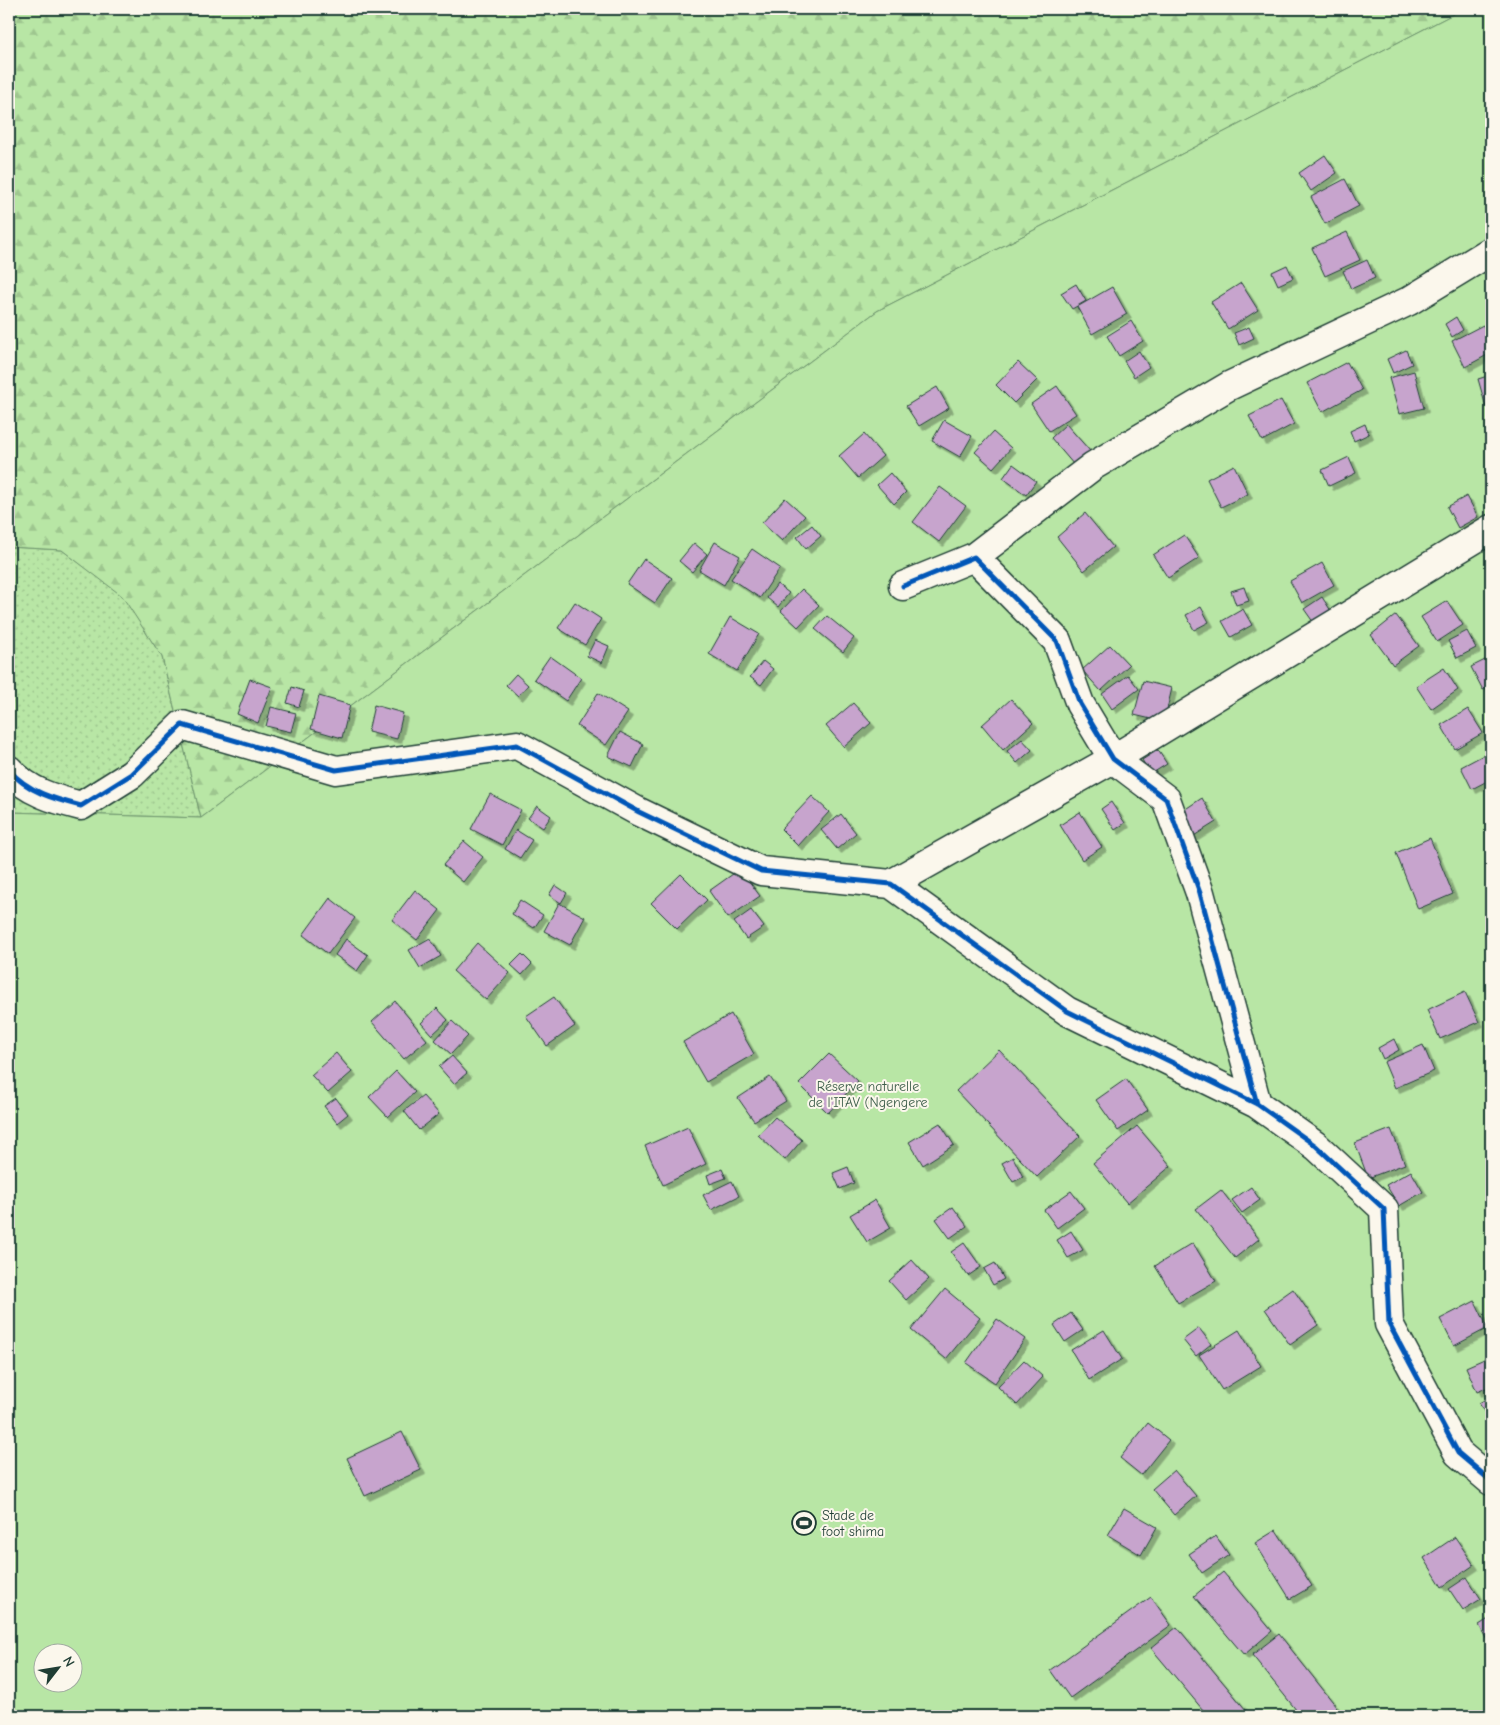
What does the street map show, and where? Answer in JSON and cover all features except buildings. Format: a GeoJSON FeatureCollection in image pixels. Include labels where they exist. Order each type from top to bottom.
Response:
{"type":"FeatureCollection","features":[{"type":"Feature","properties":{"kind":"street"},"geometry":{"type":"LineString","coordinates":[[903,586],[974,557],[1093,466],[1229,386],[1409,301],[1491,251]]}},
{"type":"Feature","properties":{"kind":"street"},"geometry":{"type":"LineString","coordinates":[[891,884],[1113,759],[1491,529]]}},
{"type":"Feature","properties":{"kind":"street"},"geometry":{"type":"LineString","coordinates":[[974,557],[1057,641],[1080,704],[1113,759],[1166,799],[1200,893],[1257,1104]]}},
{"type":"Feature","properties":{"kind":"street"},"geometry":{"type":"LineString","coordinates":[[9,770],[17,780],[48,798],[81,806],[132,774],[182,725],[336,770],[518,745],[639,812],[762,871],[891,884],[1067,1011],[1257,1104],[1316,1146],[1384,1209],[1389,1324],[1458,1454],[1491,1482]]}},
{"type":"Feature","properties":{"kind":"green space"},"geometry":{"type":"Polygon","coordinates":[[[9,9],[1463,9],[877,311],[201,818],[162,657],[122,596],[62,550],[9,547],[9,9]]]}},
{"type":"Feature","properties":{"kind":"green space","name":"Réserve naturelle de l'ITAV (Ngengere"},"geometry":{"type":"Polygon","coordinates":[[[1463,9],[1491,9],[1491,1716],[9,1716],[9,812],[201,818],[877,311],[1463,9]]]}},
{"type":"Feature","properties":{"kind":"green space"},"geometry":{"type":"Polygon","coordinates":[[[9,547],[62,550],[122,595],[162,657],[201,818],[9,812],[9,547]]]}},
{"type":"Feature","properties":{"kind":"cycle path"},"geometry":{"type":"LineString","coordinates":[[903,586],[974,557],[1057,641],[1080,704],[1113,759],[1166,799],[1200,893],[1257,1104]]}},
{"type":"Feature","properties":{"kind":"cycle path"},"geometry":{"type":"LineString","coordinates":[[9,770],[24,784],[42,794],[81,806],[132,774],[182,725],[336,770],[517,745],[639,812],[761,871],[891,884],[1067,1011],[1257,1104],[1316,1146],[1384,1209],[1389,1324],[1458,1453],[1491,1481]]}},
{"type":"Feature","properties":{"kind":"place","name":"Stade de foot shima"},"geometry":{"type":"Point","coordinates":[804,1523]}}]}
